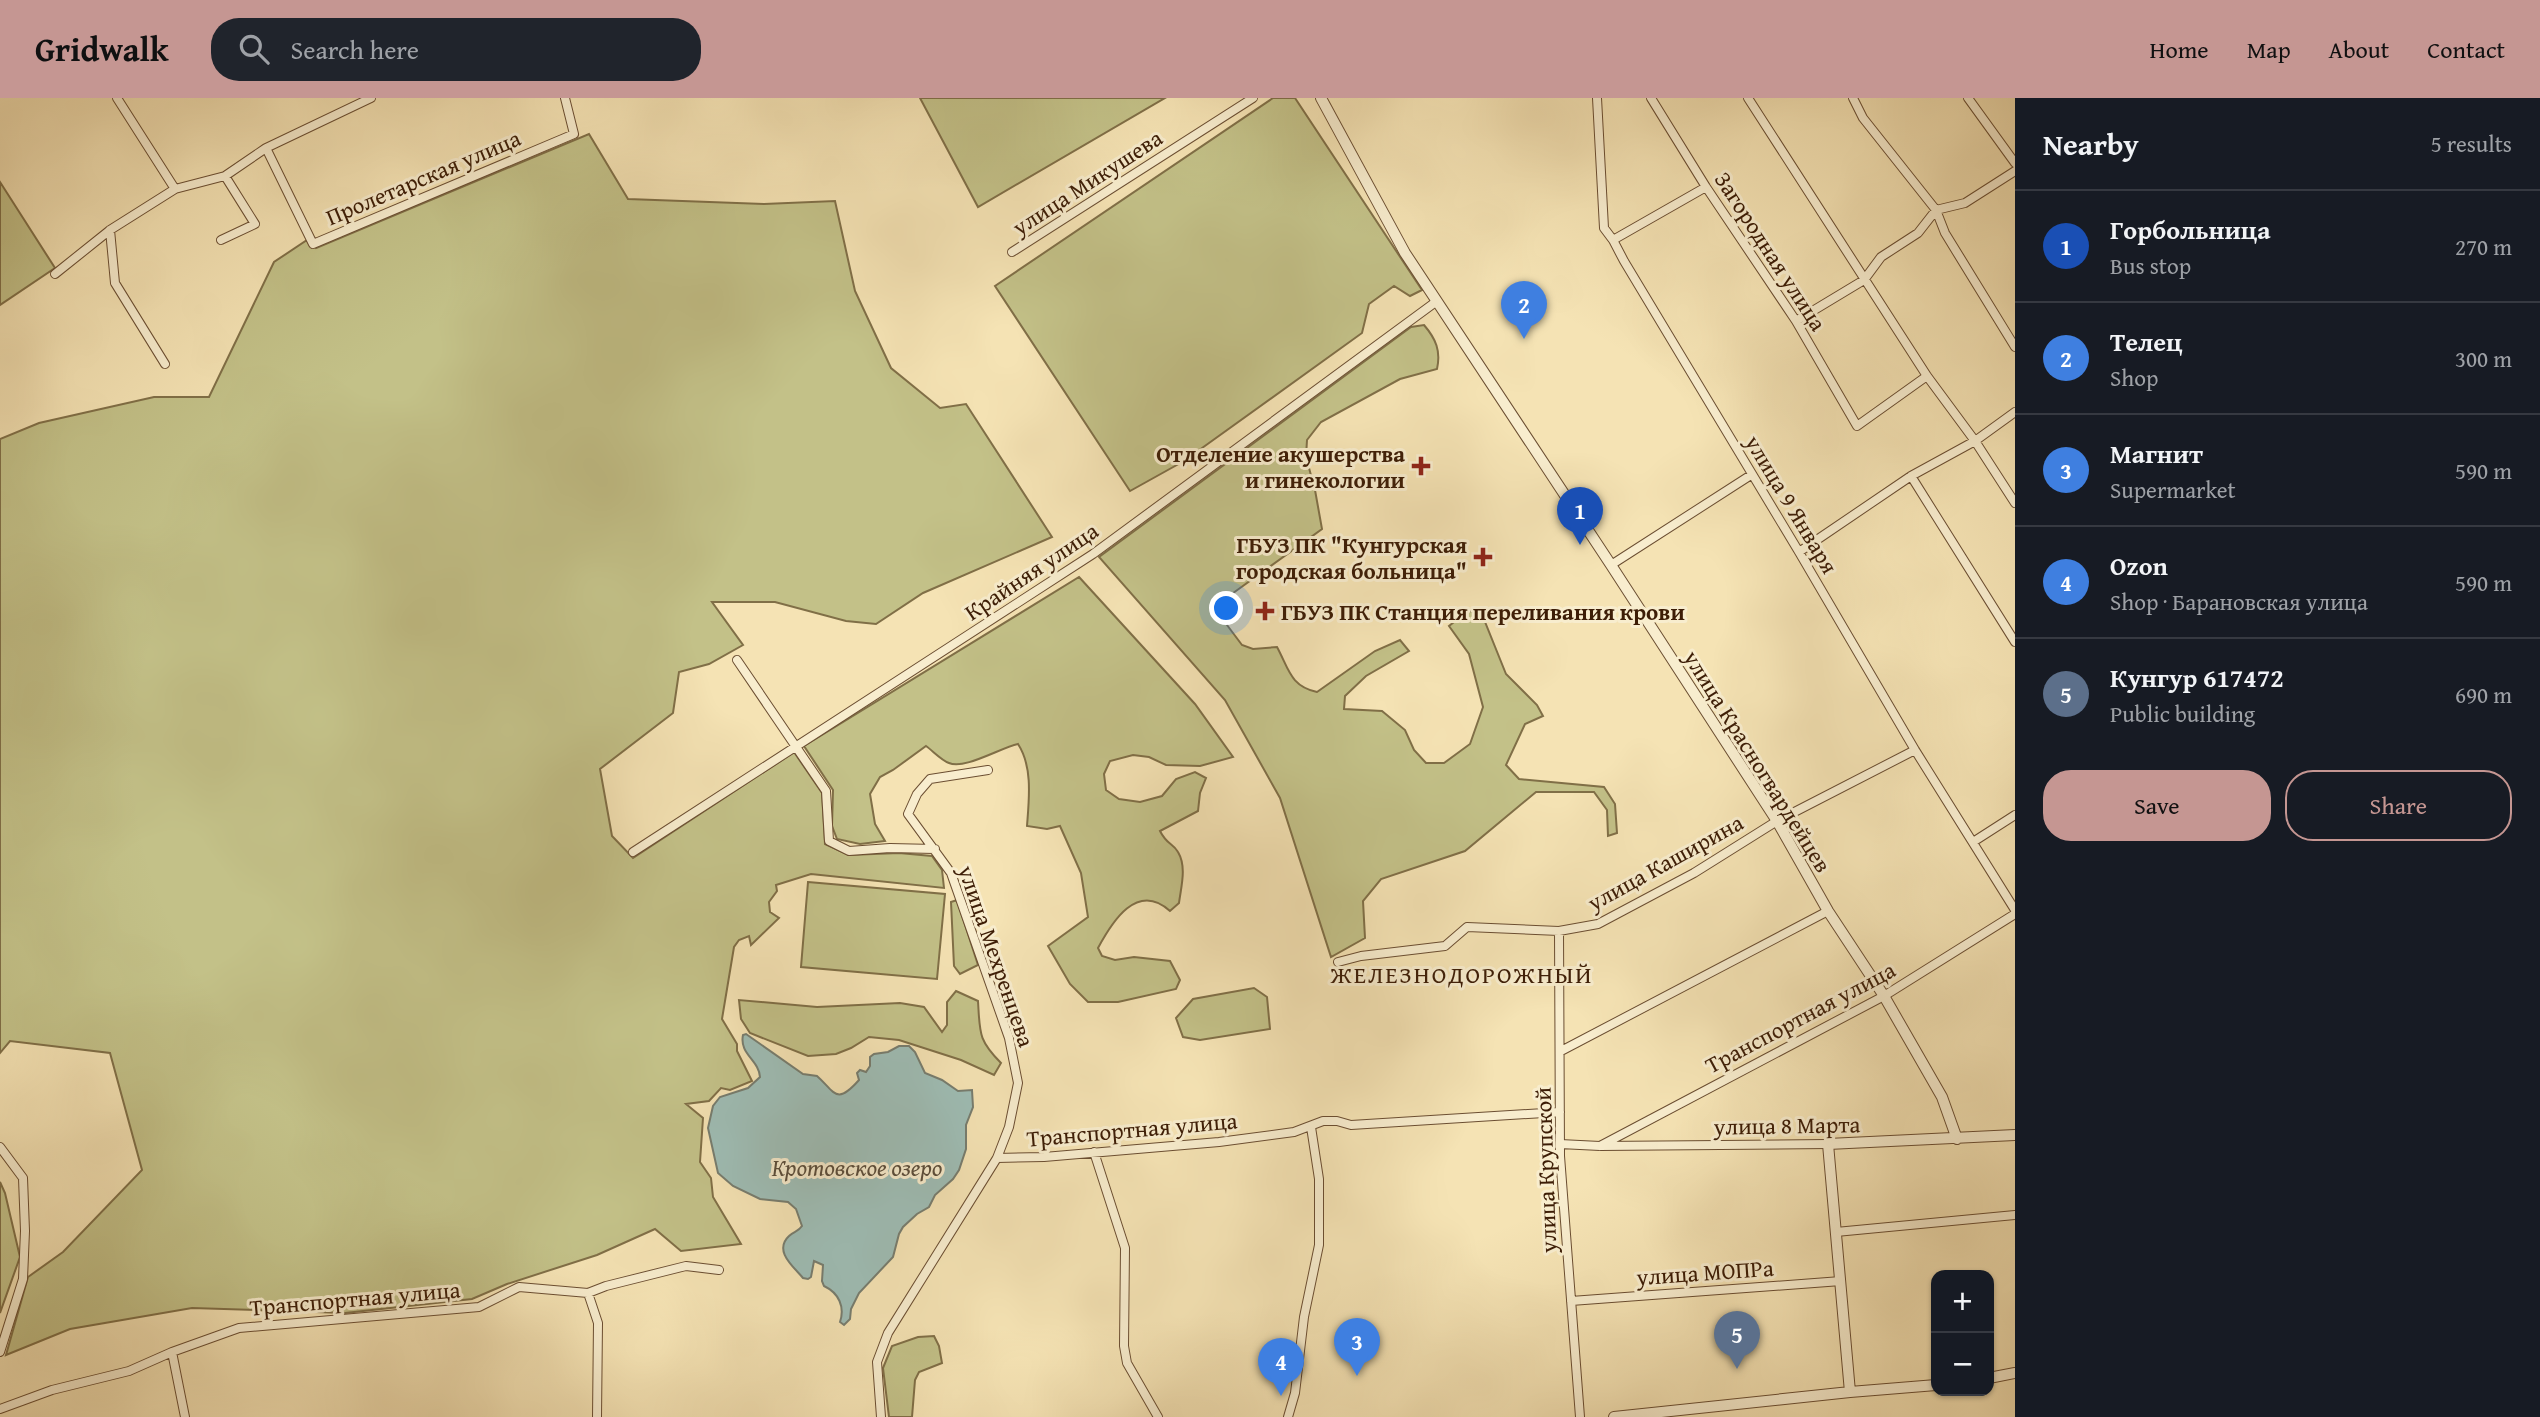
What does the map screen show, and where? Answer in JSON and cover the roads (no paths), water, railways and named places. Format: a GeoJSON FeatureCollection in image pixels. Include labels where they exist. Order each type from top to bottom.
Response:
{"type":"FeatureCollection","features":[{"type":"Feature","properties":{"kind":"street"},"geometry":{"type":"LineString","coordinates":[[117,98],[175,189]]}},
{"type":"Feature","properties":{"kind":"street"},"geometry":{"type":"LineString","coordinates":[[55,274],[110,230],[175,189],[225,176],[265,148],[371,98]]}},
{"type":"Feature","properties":{"kind":"street","name":"Пролетарская улица"},"geometry":{"type":"LineString","coordinates":[[265,148],[313,244],[575,134],[565,98]]}},
{"type":"Feature","properties":{"kind":"street","name":"улица Микушева"},"geometry":{"type":"LineString","coordinates":[[1012,253],[1253,98]]}},
{"type":"Feature","properties":{"kind":"street","name":"улица Красногвардейцев"},"geometry":{"type":"LineString","coordinates":[[1321,98],[1405,253],[1777,821],[1828,911],[1884,996],[1942,1097],[1958,1139]]}},
{"type":"Feature","properties":{"kind":"street","name":"улица 9 Января"},"geometry":{"type":"LineString","coordinates":[[1597,98],[1604,228],[1915,750],[2015,912]]}},
{"type":"Feature","properties":{"kind":"street","name":"Загородная улица"},"geometry":{"type":"LineString","coordinates":[[1651,98],[1706,187],[1796,321],[1857,426],[1927,376]]}},
{"type":"Feature","properties":{"kind":"street"},"geometry":{"type":"LineString","coordinates":[[1748,98],[1927,376],[1975,441],[2015,503]]}},
{"type":"Feature","properties":{"kind":"street"},"geometry":{"type":"LineString","coordinates":[[1853,98],[1863,117],[1936,210],[1945,233],[2015,346]]}},
{"type":"Feature","properties":{"kind":"street"},"geometry":{"type":"LineString","coordinates":[[1968,98],[2015,163]]}},
{"type":"Feature","properties":{"kind":"street"},"geometry":{"type":"LineString","coordinates":[[1796,321],[1864,280],[1881,257],[1919,233],[1936,210],[1965,203],[2015,171]]}},
{"type":"Feature","properties":{"kind":"street"},"geometry":{"type":"LineString","coordinates":[[221,240],[255,224],[225,176]]}},
{"type":"Feature","properties":{"kind":"street"},"geometry":{"type":"LineString","coordinates":[[1613,240],[1706,187]]}},
{"type":"Feature","properties":{"kind":"street"},"geometry":{"type":"LineString","coordinates":[[110,230],[115,283],[165,363]]}},
{"type":"Feature","properties":{"kind":"street","name":"Крайняя улица"},"geometry":{"type":"LineString","coordinates":[[633,852],[1093,554],[1437,301]]}},
{"type":"Feature","properties":{"kind":"street"},"geometry":{"type":"LineString","coordinates":[[1799,552],[1911,476],[1975,441],[2015,412]]}},
{"type":"Feature","properties":{"kind":"street"},"geometry":{"type":"LineString","coordinates":[[1611,565],[1751,475]]}},
{"type":"Feature","properties":{"kind":"street"},"geometry":{"type":"LineString","coordinates":[[1911,476],[2015,642]]}},
{"type":"Feature","properties":{"kind":"street","name":"улица Мехренцева"},"geometry":{"type":"LineString","coordinates":[[737,660],[826,791],[829,841],[849,851],[935,849]]}},
{"type":"Feature","properties":{"kind":"street","name":"улица Каширина"},"geometry":{"type":"LineString","coordinates":[[1338,962],[1361,956],[1445,947],[1467,927],[1559,931],[1598,924],[1695,873],[1777,821],[1915,750]]}},
{"type":"Feature","properties":{"kind":"street","name":"улица Мехренцева"},"geometry":{"type":"LineString","coordinates":[[988,770],[930,779],[917,794],[908,814],[951,873],[1009,1038],[1018,1083],[1009,1127],[997,1158]]}},
{"type":"Feature","properties":{"kind":"street"},"geometry":{"type":"LineString","coordinates":[[1973,842],[2015,815]]}},
{"type":"Feature","properties":{"kind":"street"},"geometry":{"type":"LineString","coordinates":[[1561,1051],[1828,911]]}},
{"type":"Feature","properties":{"kind":"street","name":"Транспортная улица"},"geometry":{"type":"LineString","coordinates":[[1600,1146],[1884,996],[2015,912]]}},
{"type":"Feature","properties":{"kind":"street","name":"улица Крупской"},"geometry":{"type":"LineString","coordinates":[[1559,931],[1561,1178],[1580,1417]]}},
{"type":"Feature","properties":{"kind":"street","name":"Транспортная улица"},"geometry":{"type":"LineString","coordinates":[[881,1417],[877,1362],[888,1333],[997,1158],[1044,1157],[1219,1142],[1294,1132],[1323,1121],[1352,1125],[1560,1112]]}},
{"type":"Feature","properties":{"kind":"street"},"geometry":{"type":"LineString","coordinates":[[1288,1417],[1297,1385],[1304,1317],[1319,1245],[1319,1179],[1311,1127]]}},
{"type":"Feature","properties":{"kind":"street","name":"улица 8 Марта"},"geometry":{"type":"LineString","coordinates":[[1560,1144],[1828,1144],[2015,1135]]}},
{"type":"Feature","properties":{"kind":"street"},"geometry":{"type":"LineString","coordinates":[[1828,1144],[1850,1392]]}},
{"type":"Feature","properties":{"kind":"street"},"geometry":{"type":"LineString","coordinates":[[0,1147],[23,1178],[24,1231],[23,1279],[0,1352]]}},
{"type":"Feature","properties":{"kind":"street"},"geometry":{"type":"LineString","coordinates":[[1094,1152],[1125,1248],[1124,1346],[1127,1363],[1158,1417]]}},
{"type":"Feature","properties":{"kind":"street"},"geometry":{"type":"LineString","coordinates":[[1836,1232],[2015,1215]]}},
{"type":"Feature","properties":{"kind":"street","name":"Транспортная улица"},"geometry":{"type":"LineString","coordinates":[[0,1409],[52,1390],[129,1371],[239,1328],[480,1307],[519,1287],[588,1293],[686,1266],[719,1270]]}},
{"type":"Feature","properties":{"kind":"street","name":"улица МОПРа"},"geometry":{"type":"LineString","coordinates":[[1571,1301],[1841,1281]]}},
{"type":"Feature","properties":{"kind":"street"},"geometry":{"type":"LineString","coordinates":[[588,1293],[598,1323],[597,1417]]}},
{"type":"Feature","properties":{"kind":"street"},"geometry":{"type":"LineString","coordinates":[[172,1352],[185,1417]]}},
{"type":"Feature","properties":{"kind":"street"},"geometry":{"type":"LineString","coordinates":[[1994,1377],[2015,1373]]}},
{"type":"Feature","properties":{"kind":"street"},"geometry":{"type":"LineString","coordinates":[[1614,1417],[1931,1385]]}},
{"type":"Feature","properties":{"kind":"street"},"geometry":{"type":"LineString","coordinates":[[0,1404],[0,1409]]}},
{"type":"Feature","properties":{"kind":"water","name":"Кротовское озеро"},"geometry":{"type":"Polygon","coordinates":[[[746,1034],[803,1074],[817,1076],[836,1094],[845,1093],[859,1080],[857,1073],[860,1070],[866,1072],[870,1066],[870,1057],[899,1046],[909,1046],[915,1052],[925,1073],[958,1091],[972,1090],[973,1107],[966,1125],[966,1149],[959,1170],[935,1195],[929,1207],[903,1227],[893,1257],[859,1293],[851,1309],[850,1319],[844,1325],[840,1322],[842,1311],[839,1301],[822,1281],[823,1265],[814,1261],[811,1277],[803,1278],[784,1253],[783,1247],[789,1236],[802,1226],[796,1209],[788,1202],[760,1199],[733,1186],[718,1173],[708,1128],[713,1106],[720,1097],[748,1088],[760,1077],[744,1047],[743,1035],[746,1034]]]}},
{"type":"Feature","properties":{"kind":"place","name":"Телец"},"geometry":{"type":"Point","coordinates":[1524,339]}},
{"type":"Feature","properties":{"kind":"place","name":"Отделение акушерства и гинекологии"},"geometry":{"type":"Point","coordinates":[1421,466]}},
{"type":"Feature","properties":{"kind":"place","name":"Горбольница"},"geometry":{"type":"Point","coordinates":[1580,545]}},
{"type":"Feature","properties":{"kind":"place","name":"ГБУЗ ПК \"Кунгурская городская больница\""},"geometry":{"type":"Point","coordinates":[1483,557]}},
{"type":"Feature","properties":{"kind":"place","name":"ГБУЗ ПК Станция переливания крови"},"geometry":{"type":"Point","coordinates":[1265,611]}},
{"type":"Feature","properties":{"kind":"place","name":"Кунгур 617472"},"geometry":{"type":"Point","coordinates":[1737,1369]}},
{"type":"Feature","properties":{"kind":"place","name":"Магнит"},"geometry":{"type":"Point","coordinates":[1357,1376]}},
{"type":"Feature","properties":{"kind":"place","name":"Ozon"},"geometry":{"type":"Point","coordinates":[1281,1396]}},
{"type":"Feature","properties":{"kind":"district","name":"ЖЕЛЕЗНОДОРОЖНЫЙ"},"geometry":{"type":"Point","coordinates":[1462,974]}}]}
